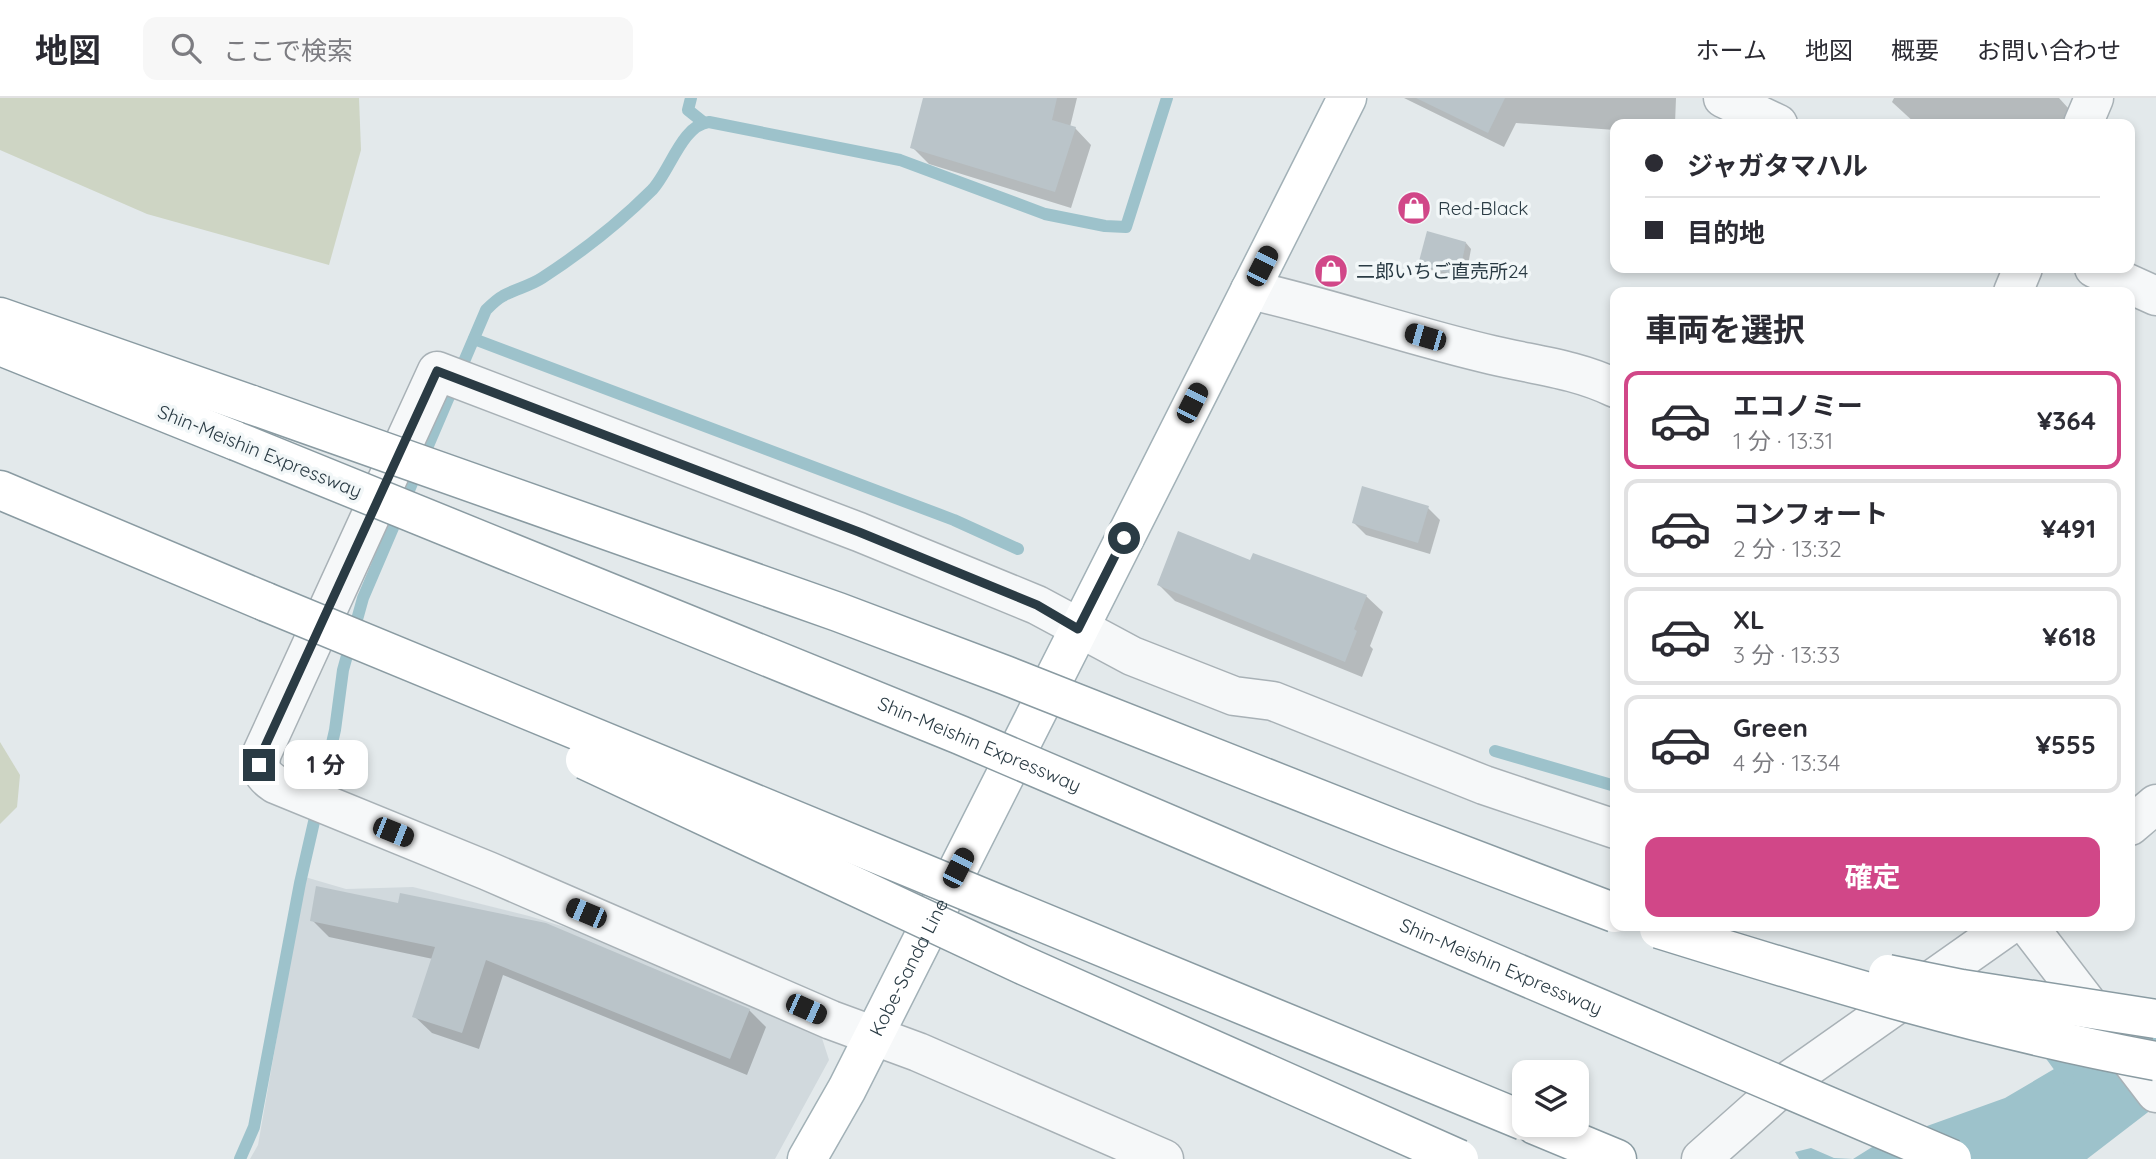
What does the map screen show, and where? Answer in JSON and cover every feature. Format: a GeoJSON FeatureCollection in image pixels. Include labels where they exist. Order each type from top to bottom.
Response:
{"type":"FeatureCollection","features":[{"type":"Feature","properties":{"kind":"main road","name":"Kobe-Sanda Line"},"geometry":{"type":"LineString","coordinates":[[807,1159],[847,1089],[1347,98]]}},
{"type":"Feature","properties":{"kind":"main road"},"geometry":{"type":"LineString","coordinates":[[0,317],[864,622],[1610,911]]}},
{"type":"Feature","properties":{"kind":"main road","name":"Shin-Meishin Expressway"},"geometry":{"type":"LineString","coordinates":[[0,346],[960,735],[1952,1159]]}},
{"type":"Feature","properties":{"kind":"main road"},"geometry":{"type":"LineString","coordinates":[[0,490],[1512,1116]]}},
{"type":"Feature","properties":{"kind":"main road"},"geometry":{"type":"LineString","coordinates":[[266,602],[425,686],[1023,965],[1459,1159]]}},
{"type":"Feature","properties":{"kind":"main road"},"geometry":{"type":"LineString","coordinates":[[1664,931],[1878,997],[2070,1045],[2156,1061]]}},
{"type":"Feature","properties":{"kind":"main road"},"geometry":{"type":"LineString","coordinates":[[1669,931],[1962,989],[2156,1019]]}},
{"type":"Feature","properties":{"kind":"main road"},"geometry":{"type":"LineString","coordinates":[[1564,1137],[1617,1159]]}},
{"type":"Feature","properties":{"kind":"street"},"geometry":{"type":"LineString","coordinates":[[1723,98],[1767,119]]}},
{"type":"Feature","properties":{"kind":"street"},"geometry":{"type":"LineString","coordinates":[[2085,119],[2094,98]]}},
{"type":"Feature","properties":{"kind":"street"},"geometry":{"type":"LineString","coordinates":[[2106,273],[2156,296]]}},
{"type":"Feature","properties":{"kind":"street"},"geometry":{"type":"LineString","coordinates":[[1250,290],[1301,301],[1491,355],[1591,376],[1610,385]]}},
{"type":"Feature","properties":{"kind":"street"},"geometry":{"type":"LineString","coordinates":[[1164,1159],[918,1052],[831,1020],[265,777],[259,765],[262,753],[437,371],[859,532],[1037,605],[1132,656],[1234,696],[1273,701],[1484,785],[1610,827]]}},
{"type":"Feature","properties":{"kind":"street"},"geometry":{"type":"LineString","coordinates":[[1702,1159],[1791,1079],[2022,931]]}},
{"type":"Feature","properties":{"kind":"street"},"geometry":{"type":"LineString","coordinates":[[2025,931],[2156,1093]]}},
{"type":"Feature","properties":{"kind":"shaded area"},"geometry":{"type":"Polygon","coordinates":[[[305,877],[346,889],[413,887],[529,916],[603,939],[820,1032],[829,1060],[775,1159],[250,1159],[258,1145],[305,877]]]}},
{"type":"Feature","properties":{"kind":"green space"},"geometry":{"type":"Polygon","coordinates":[[[0,98],[359,98],[361,150],[329,265],[147,214],[0,150],[0,98]]]}},
{"type":"Feature","properties":{"kind":"green space"},"geometry":{"type":"Polygon","coordinates":[[[0,742],[20,775],[17,807],[0,824],[0,742]]]}},
{"type":"Feature","properties":{"kind":"water"},"geometry":{"type":"Polygon","coordinates":[[[2156,1009],[2156,1106],[2087,1159],[1853,1159],[1877,1144],[2005,1098],[2156,1009]]]}},
{"type":"Feature","properties":{"kind":"water"},"geometry":{"type":"Polygon","coordinates":[[[1811,1148],[1834,1158],[1853,1159],[1799,1159],[1795,1152],[1811,1148]]]}},
{"type":"Feature","properties":{"kind":"building"},"geometry":{"type":"Polygon","coordinates":[[[923,98],[1057,98],[1052,120],[1076,127],[1055,192],[910,148],[923,98]]]}},
{"type":"Feature","properties":{"kind":"building"},"geometry":{"type":"Polygon","coordinates":[[[1416,98],[1505,98],[1488,133],[1416,98]]]}},
{"type":"Feature","properties":{"kind":"building"},"geometry":{"type":"Polygon","coordinates":[[[1427,231],[1466,242],[1459,276],[1418,265],[1427,231]]]}},
{"type":"Feature","properties":{"kind":"building"},"geometry":{"type":"Polygon","coordinates":[[[1362,486],[1429,506],[1418,543],[1352,523],[1362,486]]]}},
{"type":"Feature","properties":{"kind":"building"},"geometry":{"type":"Polygon","coordinates":[[[1178,531],[1250,560],[1253,553],[1367,595],[1345,662],[1157,585],[1178,531]]]}},
{"type":"Feature","properties":{"kind":"building"},"geometry":{"type":"Polygon","coordinates":[[[316,886],[398,903],[400,893],[546,923],[750,1009],[730,1059],[486,960],[462,1033],[412,1017],[435,947],[310,921],[316,886]]]}},
{"type":"Feature","properties":{"kind":"waterway"},"geometry":{"type":"LineString","coordinates":[[691,98],[688,110],[703,122]]}},
{"type":"Feature","properties":{"kind":"waterway"},"geometry":{"type":"LineString","coordinates":[[240,1159],[254,1127],[300,883],[335,730],[343,670],[363,598],[486,310],[501,297],[542,278],[613,225],[659,182],[691,131],[709,122],[900,160],[1045,214],[1105,226],[1126,227],[1167,98]]}},
{"type":"Feature","properties":{"kind":"waterway"},"geometry":{"type":"LineString","coordinates":[[474,339],[954,520],[1018,549]]}},
{"type":"Feature","properties":{"kind":"waterway"},"geometry":{"type":"LineString","coordinates":[[1495,751],[1610,785]]}},
{"type":"Feature","properties":{"kind":"waterway"},"geometry":{"type":"LineString","coordinates":[[2045,1047],[2069,1080]]}},
{"type":"Feature","properties":{"kind":"place","name":"Red-Black"},"geometry":{"type":"Point","coordinates":[1414,208]}},
{"type":"Feature","properties":{"kind":"place","name":"二郎いちご直売所24"},"geometry":{"type":"Point","coordinates":[1331,271]}},
{"type":"Feature","properties":{"kind":"route"},"geometry":{"type":"LineString","coordinates":[[259,765],[262,753],[437,371],[859,532],[1037,605],[1078,629],[1124,538]]}}]}
